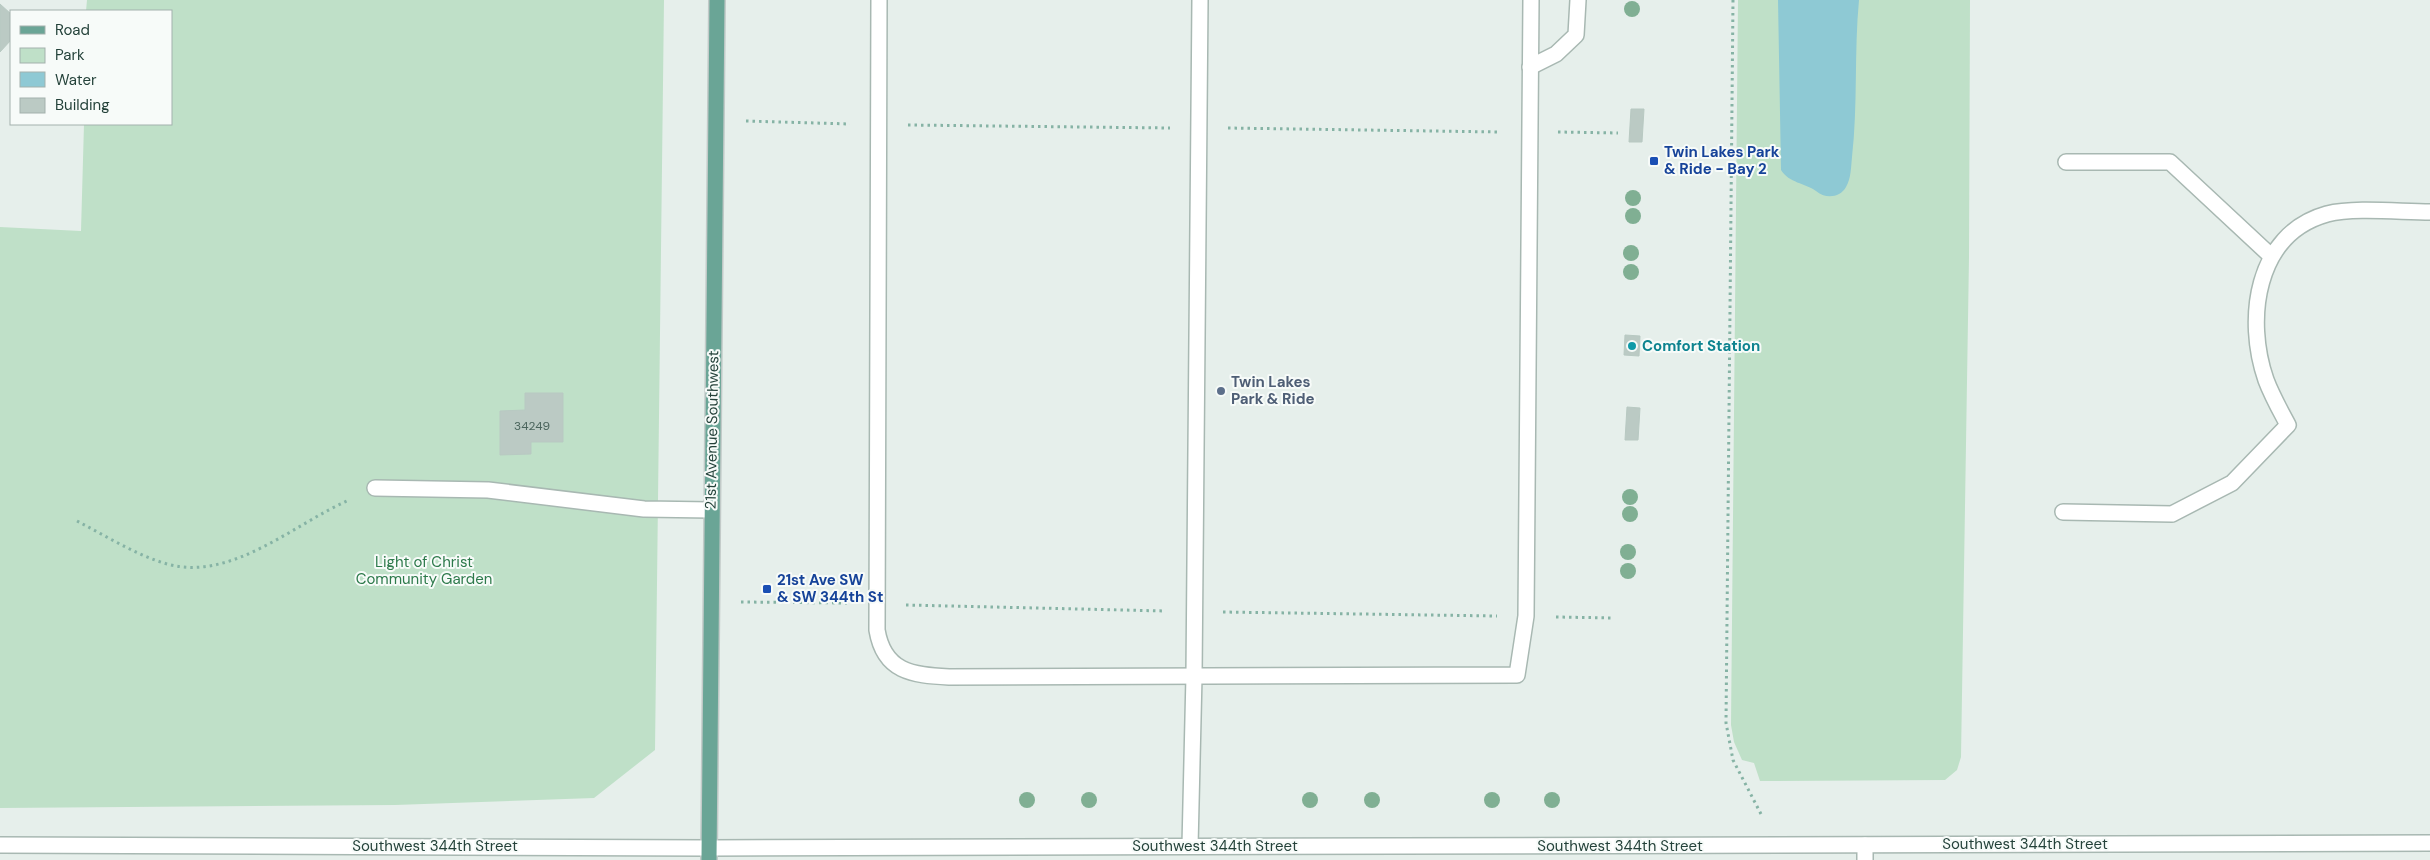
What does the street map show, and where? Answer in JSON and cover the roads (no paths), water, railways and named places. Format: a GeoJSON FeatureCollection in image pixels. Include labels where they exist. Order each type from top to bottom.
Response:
{"type":"FeatureCollection","features":[{"type":"Feature","properties":{"kind":"main road","name":"21st Avenue Southwest"},"geometry":{"type":"LineString","coordinates":[[709,854],[717,0]]}},
{"type":"Feature","properties":{"kind":"street"},"geometry":{"type":"LineString","coordinates":[[879,0],[877,630],[887,658],[918,674],[949,677],[1517,675],[1526,616],[1531,0]]}},
{"type":"Feature","properties":{"kind":"street"},"geometry":{"type":"LineString","coordinates":[[1190,846],[1195,612],[1200,0]]}},
{"type":"Feature","properties":{"kind":"street"},"geometry":{"type":"LineString","coordinates":[[1530,67],[1556,54],[1576,35],[1578,0]]}},
{"type":"Feature","properties":{"kind":"street"},"geometry":{"type":"LineString","coordinates":[[2066,162],[2170,162],[2272,256]]}},
{"type":"Feature","properties":{"kind":"street"},"geometry":{"type":"LineString","coordinates":[[2062,512],[2172,514],[2232,483],[2288,425],[2266,379],[2256,331],[2259,286],[2272,256],[2291,233],[2308,222],[2327,214],[2347,212],[2430,212]]}},
{"type":"Feature","properties":{"kind":"street"},"geometry":{"type":"LineString","coordinates":[[375,488],[488,490],[644,509],[711,510]]}},
{"type":"Feature","properties":{"kind":"street","name":"Southwest 344th Street"},"geometry":{"type":"LineString","coordinates":[[0,845],[709,854],[1190,846],[1778,846],[1865,852],[2430,843]]}},
{"type":"Feature","properties":{"kind":"water"},"geometry":{"type":"Polygon","coordinates":[[[1778,0],[1859,0],[1855,118],[1851,169],[1846,187],[1836,195],[1820,194],[1812,188],[1788,178],[1781,170],[1778,0]]]}},
{"type":"Feature","properties":{"kind":"place","name":"Twin Lakes Park & Ride - Bay 2"},"geometry":{"type":"Point","coordinates":[1654,161]}},
{"type":"Feature","properties":{"kind":"place","name":"Comfort Station"},"geometry":{"type":"Point","coordinates":[1632,346]}},
{"type":"Feature","properties":{"kind":"place","name":"Twin Lakes Park & Ride"},"geometry":{"type":"Point","coordinates":[1221,391]}},
{"type":"Feature","properties":{"kind":"place","name":"21st Ave SW & SW 344th St"},"geometry":{"type":"Point","coordinates":[767,589]}},
{"type":"Feature","properties":{"kind":"park label","name":"Light of Christ Community Garden"},"geometry":{"type":"Point","coordinates":[424,570]}}]}
